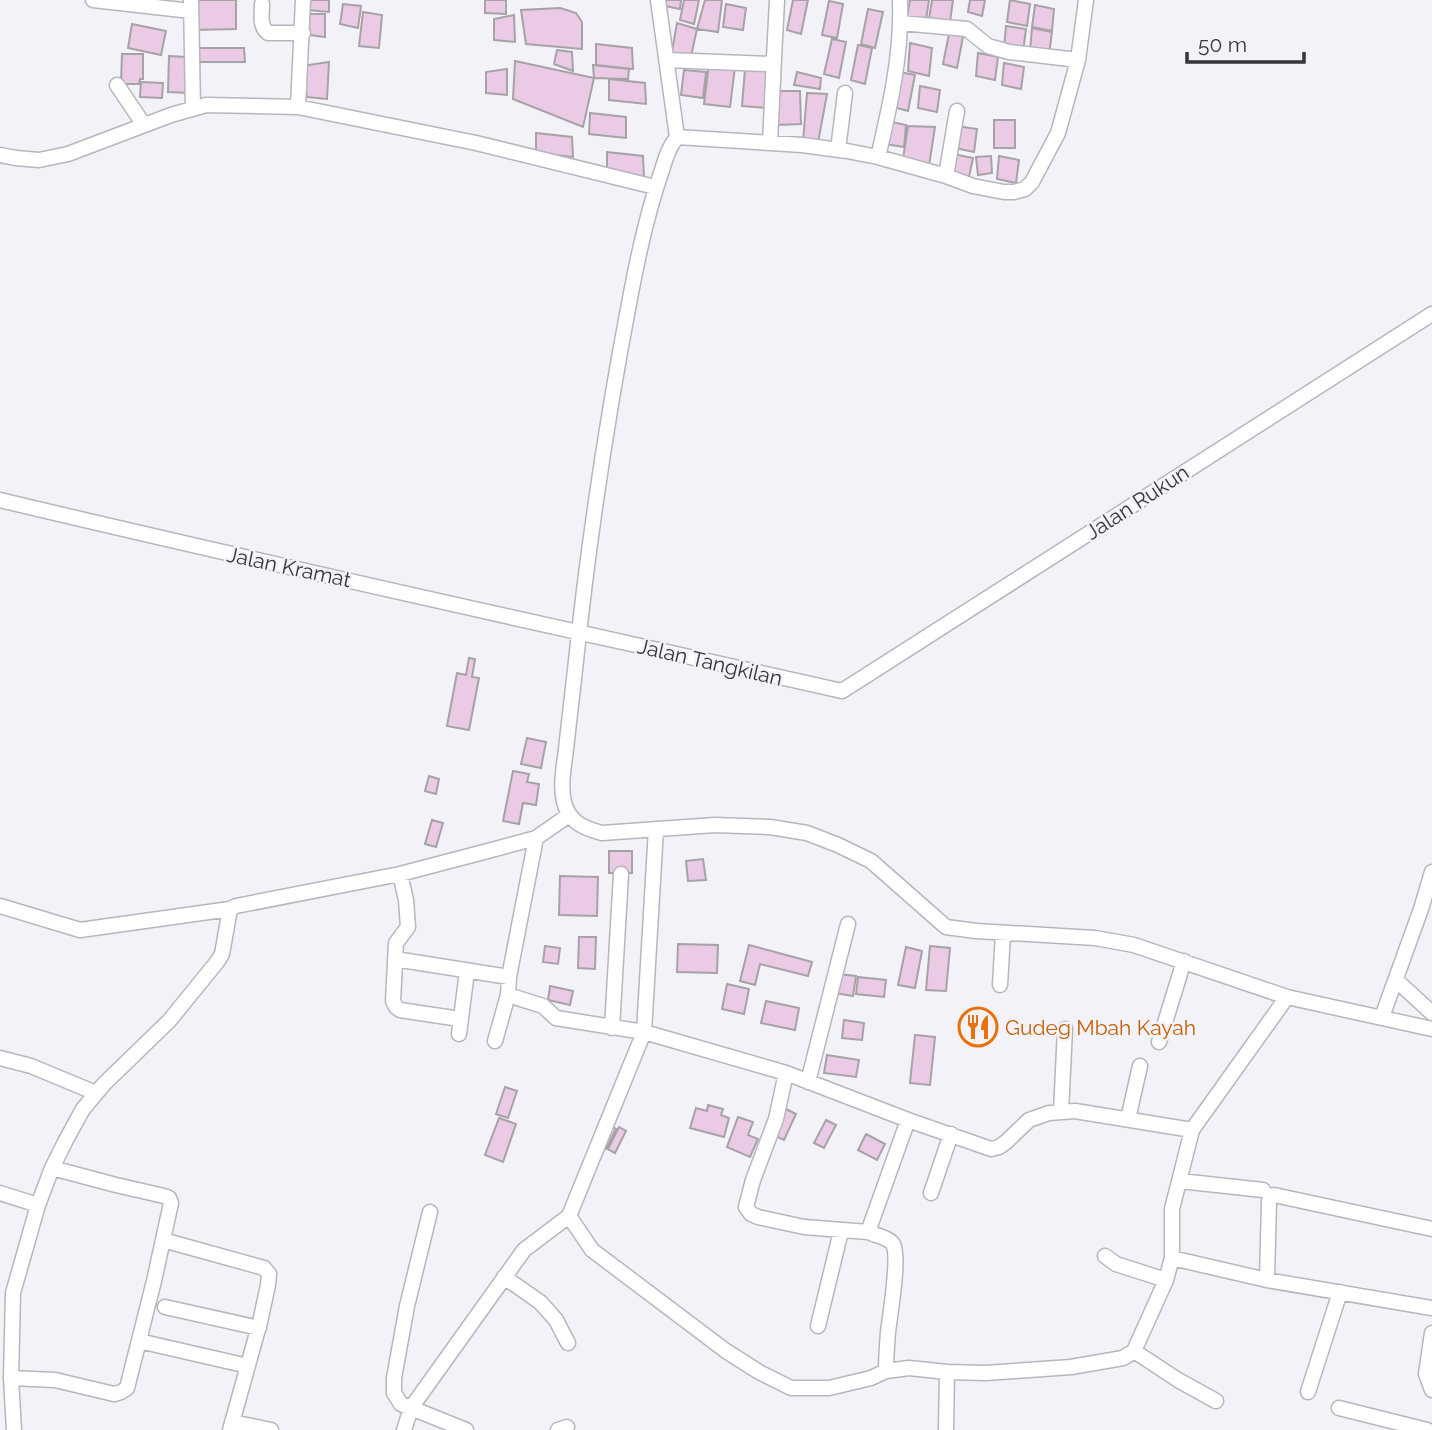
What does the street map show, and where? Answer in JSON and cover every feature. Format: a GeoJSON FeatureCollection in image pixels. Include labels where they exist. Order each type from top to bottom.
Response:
{"type":"FeatureCollection","features":[{"type":"Feature","properties":{"kind":"street"},"geometry":{"type":"LineString","coordinates":[[93,0],[191,6],[193,109]]}},
{"type":"Feature","properties":{"kind":"street"},"geometry":{"type":"LineString","coordinates":[[298,107],[303,0]]}},
{"type":"Feature","properties":{"kind":"street"},"geometry":{"type":"LineString","coordinates":[[658,0],[677,137],[669,147],[639,249],[611,400],[578,632],[562,787],[569,815],[586,829],[602,833],[715,825],[770,827],[807,833],[872,860],[946,928],[1095,938],[1135,945],[1287,997],[1432,1029]]}},
{"type":"Feature","properties":{"kind":"street"},"geometry":{"type":"LineString","coordinates":[[770,143],[777,0]]}},
{"type":"Feature","properties":{"kind":"street"},"geometry":{"type":"LineString","coordinates":[[878,157],[898,53],[901,23],[898,0]]}},
{"type":"Feature","properties":{"kind":"street"},"geometry":{"type":"LineString","coordinates":[[677,137],[838,149],[878,157],[973,186],[1004,192],[1026,189],[1058,133],[1078,60],[1086,0]]}},
{"type":"Feature","properties":{"kind":"street"},"geometry":{"type":"LineString","coordinates":[[262,4],[262,24],[268,33],[303,33]]}},
{"type":"Feature","properties":{"kind":"street"},"geometry":{"type":"LineString","coordinates":[[901,23],[967,29],[988,46],[1009,52],[1078,60]]}},
{"type":"Feature","properties":{"kind":"street"},"geometry":{"type":"LineString","coordinates":[[667,60],[762,65],[774,58]]}},
{"type":"Feature","properties":{"kind":"street"},"geometry":{"type":"LineString","coordinates":[[117,85],[144,125]]}},
{"type":"Feature","properties":{"kind":"street"},"geometry":{"type":"LineString","coordinates":[[838,149],[845,93]]}},
{"type":"Feature","properties":{"kind":"street"},"geometry":{"type":"LineString","coordinates":[[0,155],[39,160],[68,154],[171,115],[206,105],[298,107],[476,143],[656,187]]}},
{"type":"Feature","properties":{"kind":"street"},"geometry":{"type":"LineString","coordinates":[[946,176],[957,111]]}},
{"type":"Feature","properties":{"kind":"street","name":"Jalan Rukun"},"geometry":{"type":"LineString","coordinates":[[842,691],[1432,314]]}},
{"type":"Feature","properties":{"kind":"street","name":"Jalan Kramat"},"geometry":{"type":"LineString","coordinates":[[0,500],[578,632]]}},
{"type":"Feature","properties":{"kind":"street","name":"Jalan Tangkilan"},"geometry":{"type":"LineString","coordinates":[[578,632],[842,691]]}},
{"type":"Feature","properties":{"kind":"street"},"geometry":{"type":"LineString","coordinates":[[0,906],[80,930],[230,909],[400,874],[536,838],[569,815]]}},
{"type":"Feature","properties":{"kind":"street"},"geometry":{"type":"LineString","coordinates":[[404,1430],[411,1408],[524,1250],[569,1216],[644,1032],[656,829]]}},
{"type":"Feature","properties":{"kind":"street"},"geometry":{"type":"LineString","coordinates":[[495,1041],[508,995],[509,977],[536,838]]}},
{"type":"Feature","properties":{"kind":"street"},"geometry":{"type":"LineString","coordinates":[[1382,1017],[1432,872]]}},
{"type":"Feature","properties":{"kind":"street"},"geometry":{"type":"LineString","coordinates":[[400,874],[408,927],[396,943],[393,1001],[396,1007],[460,1026],[467,971]]}},
{"type":"Feature","properties":{"kind":"street"},"geometry":{"type":"LineString","coordinates":[[612,1028],[621,874]]}},
{"type":"Feature","properties":{"kind":"street"},"geometry":{"type":"LineString","coordinates":[[14,1430],[7,1411],[11,1378],[7,1292],[52,1168],[83,1109],[104,1084],[169,1021],[217,962],[222,954],[230,909]]}},
{"type":"Feature","properties":{"kind":"street"},"geometry":{"type":"LineString","coordinates":[[808,1082],[848,924]]}},
{"type":"Feature","properties":{"kind":"street"},"geometry":{"type":"LineString","coordinates":[[1000,985],[1003,933]]}},
{"type":"Feature","properties":{"kind":"street"},"geometry":{"type":"LineString","coordinates":[[395,959],[509,977]]}},
{"type":"Feature","properties":{"kind":"street"},"geometry":{"type":"LineString","coordinates":[[1159,1042],[1184,961]]}},
{"type":"Feature","properties":{"kind":"street"},"geometry":{"type":"LineString","coordinates":[[1396,980],[1432,1013]]}},
{"type":"Feature","properties":{"kind":"street"},"geometry":{"type":"LineString","coordinates":[[508,995],[543,1006],[556,1018],[644,1032],[786,1073],[991,1149],[1006,1142],[1028,1120],[1049,1113],[1075,1111],[1192,1130]]}},
{"type":"Feature","properties":{"kind":"street"},"geometry":{"type":"LineString","coordinates":[[569,1216],[592,1250],[726,1351],[791,1388],[829,1388],[871,1378],[886,1371],[909,1368],[986,1373],[1071,1367],[1123,1359],[1134,1351],[1166,1280],[1172,1258],[1172,1209],[1192,1130],[1287,997]]}},
{"type":"Feature","properties":{"kind":"street"},"geometry":{"type":"LineString","coordinates":[[1060,1112],[1065,1029]]}},
{"type":"Feature","properties":{"kind":"street"},"geometry":{"type":"LineString","coordinates":[[0,1058],[31,1066],[96,1093]]}},
{"type":"Feature","properties":{"kind":"street"},"geometry":{"type":"LineString","coordinates":[[1128,1119],[1140,1066]]}},
{"type":"Feature","properties":{"kind":"street"},"geometry":{"type":"LineString","coordinates":[[786,1073],[776,1119],[746,1207],[751,1214],[758,1217],[804,1227],[869,1232],[892,1243],[895,1267],[886,1371]]}},
{"type":"Feature","properties":{"kind":"street"},"geometry":{"type":"LineString","coordinates":[[869,1232],[908,1120]]}},
{"type":"Feature","properties":{"kind":"street"},"geometry":{"type":"LineString","coordinates":[[931,1193],[951,1134]]}},
{"type":"Feature","properties":{"kind":"street"},"geometry":{"type":"LineString","coordinates":[[11,1378],[55,1380],[114,1394],[127,1388],[171,1203],[169,1198],[52,1168]]}},
{"type":"Feature","properties":{"kind":"street"},"geometry":{"type":"LineString","coordinates":[[1180,1181],[1263,1190]]}},
{"type":"Feature","properties":{"kind":"street"},"geometry":{"type":"LineString","coordinates":[[0,1193],[38,1205]]}},
{"type":"Feature","properties":{"kind":"street"},"geometry":{"type":"LineString","coordinates":[[1267,1280],[1269,1201],[1274,1195],[1432,1229]]}},
{"type":"Feature","properties":{"kind":"street"},"geometry":{"type":"LineString","coordinates":[[430,1212],[407,1306],[394,1378],[394,1393],[401,1404],[466,1430]]}},
{"type":"Feature","properties":{"kind":"street"},"geometry":{"type":"LineString","coordinates":[[818,1326],[841,1231]]}},
{"type":"Feature","properties":{"kind":"street"},"geometry":{"type":"LineString","coordinates":[[163,1240],[264,1268],[269,1274],[259,1328],[231,1426],[271,1430]]}},
{"type":"Feature","properties":{"kind":"street"},"geometry":{"type":"LineString","coordinates":[[1105,1256],[1116,1264],[1166,1280]]}},
{"type":"Feature","properties":{"kind":"street"},"geometry":{"type":"LineString","coordinates":[[1172,1258],[1267,1280],[1432,1308]]}},
{"type":"Feature","properties":{"kind":"street"},"geometry":{"type":"LineString","coordinates":[[504,1276],[541,1302],[568,1343]]}},
{"type":"Feature","properties":{"kind":"street"},"geometry":{"type":"LineString","coordinates":[[1308,1392],[1340,1292]]}},
{"type":"Feature","properties":{"kind":"street"},"geometry":{"type":"LineString","coordinates":[[165,1307],[259,1328]]}},
{"type":"Feature","properties":{"kind":"street"},"geometry":{"type":"LineString","coordinates":[[1432,1333],[1426,1374],[1432,1390]]}},
{"type":"Feature","properties":{"kind":"street"},"geometry":{"type":"LineString","coordinates":[[139,1341],[248,1366]]}},
{"type":"Feature","properties":{"kind":"street"},"geometry":{"type":"LineString","coordinates":[[1134,1351],[1216,1401]]}},
{"type":"Feature","properties":{"kind":"street"},"geometry":{"type":"LineString","coordinates":[[946,1430],[947,1372]]}},
{"type":"Feature","properties":{"kind":"street"},"geometry":{"type":"LineString","coordinates":[[1339,1408],[1430,1429]]}},
{"type":"Feature","properties":{"kind":"building"},"geometry":{"type":"Polygon","coordinates":[[[195,0],[236,0],[236,29],[194,30],[195,0]]]}},
{"type":"Feature","properties":{"kind":"building"},"geometry":{"type":"Polygon","coordinates":[[[309,0],[329,0],[329,12],[308,10],[309,0]]]}},
{"type":"Feature","properties":{"kind":"building"},"geometry":{"type":"Polygon","coordinates":[[[485,0],[506,0],[506,14],[485,13],[485,0]]]}},
{"type":"Feature","properties":{"kind":"building"},"geometry":{"type":"Polygon","coordinates":[[[661,0],[681,0],[680,9],[660,5],[661,0]]]}},
{"type":"Feature","properties":{"kind":"building"},"geometry":{"type":"Polygon","coordinates":[[[684,0],[699,0],[694,24],[680,20],[684,0]]]}},
{"type":"Feature","properties":{"kind":"building"},"geometry":{"type":"Polygon","coordinates":[[[705,0],[722,0],[718,32],[697,29],[705,0]]]}},
{"type":"Feature","properties":{"kind":"building"},"geometry":{"type":"Polygon","coordinates":[[[793,0],[808,0],[801,34],[787,30],[793,0]]]}},
{"type":"Feature","properties":{"kind":"building"},"geometry":{"type":"Polygon","coordinates":[[[910,0],[929,0],[926,20],[907,17],[910,0]]]}},
{"type":"Feature","properties":{"kind":"building"},"geometry":{"type":"Polygon","coordinates":[[[932,0],[953,0],[950,22],[929,19],[932,0]]]}},
{"type":"Feature","properties":{"kind":"building"},"geometry":{"type":"Polygon","coordinates":[[[970,0],[985,0],[982,16],[968,12],[970,0]]]}},
{"type":"Feature","properties":{"kind":"building"},"geometry":{"type":"Polygon","coordinates":[[[1010,0],[1030,4],[1027,26],[1007,22],[1010,0]]]}},
{"type":"Feature","properties":{"kind":"building"},"geometry":{"type":"Polygon","coordinates":[[[829,1],[843,4],[837,38],[822,35],[829,1]]]}},
{"type":"Feature","properties":{"kind":"building"},"geometry":{"type":"Polygon","coordinates":[[[343,4],[361,6],[358,28],[340,24],[343,4]]]}},
{"type":"Feature","properties":{"kind":"building"},"geometry":{"type":"Polygon","coordinates":[[[726,4],[746,8],[743,30],[723,27],[726,4]]]}},
{"type":"Feature","properties":{"kind":"building"},"geometry":{"type":"Polygon","coordinates":[[[1035,5],[1054,9],[1052,31],[1032,27],[1035,5]]]}},
{"type":"Feature","properties":{"kind":"building"},"geometry":{"type":"Polygon","coordinates":[[[560,8],[576,13],[582,22],[582,49],[526,44],[521,10],[560,8]]]}},
{"type":"Feature","properties":{"kind":"building"},"geometry":{"type":"Polygon","coordinates":[[[868,9],[883,12],[875,48],[861,44],[868,9]]]}},
{"type":"Feature","properties":{"kind":"building"},"geometry":{"type":"Polygon","coordinates":[[[363,12],[382,15],[379,48],[359,46],[363,12]]]}},
{"type":"Feature","properties":{"kind":"building"},"geometry":{"type":"Polygon","coordinates":[[[307,14],[325,14],[325,37],[310,35],[307,14]]]}},
{"type":"Feature","properties":{"kind":"building"},"geometry":{"type":"Polygon","coordinates":[[[514,15],[515,42],[494,40],[494,19],[514,15]]]}},
{"type":"Feature","properties":{"kind":"building"},"geometry":{"type":"Polygon","coordinates":[[[677,23],[697,29],[690,61],[671,57],[677,23]]]}},
{"type":"Feature","properties":{"kind":"building"},"geometry":{"type":"Polygon","coordinates":[[[132,24],[166,31],[161,55],[128,48],[132,24]]]}},
{"type":"Feature","properties":{"kind":"building"},"geometry":{"type":"Polygon","coordinates":[[[1006,26],[1026,29],[1023,52],[1004,48],[1006,26]]]}},
{"type":"Feature","properties":{"kind":"building"},"geometry":{"type":"Polygon","coordinates":[[[1032,28],[1052,32],[1049,55],[1030,51],[1032,28]]]}},
{"type":"Feature","properties":{"kind":"building"},"geometry":{"type":"Polygon","coordinates":[[[950,29],[964,32],[957,68],[943,64],[950,29]]]}},
{"type":"Feature","properties":{"kind":"building"},"geometry":{"type":"Polygon","coordinates":[[[832,39],[846,42],[839,78],[824,74],[832,39]]]}},
{"type":"Feature","properties":{"kind":"building"},"geometry":{"type":"Polygon","coordinates":[[[910,43],[932,48],[929,76],[908,71],[910,43]]]}},
{"type":"Feature","properties":{"kind":"building"},"geometry":{"type":"Polygon","coordinates":[[[596,44],[632,48],[633,69],[596,65],[596,44]]]}},
{"type":"Feature","properties":{"kind":"building"},"geometry":{"type":"Polygon","coordinates":[[[858,45],[872,48],[865,84],[851,80],[858,45]]]}},
{"type":"Feature","properties":{"kind":"building"},"geometry":{"type":"Polygon","coordinates":[[[194,48],[244,48],[245,62],[194,62],[194,48]]]}},
{"type":"Feature","properties":{"kind":"building"},"geometry":{"type":"Polygon","coordinates":[[[557,50],[572,52],[573,71],[554,64],[557,50]]]}},
{"type":"Feature","properties":{"kind":"building"},"geometry":{"type":"Polygon","coordinates":[[[978,53],[998,57],[995,80],[976,76],[978,53]]]}},
{"type":"Feature","properties":{"kind":"building"},"geometry":{"type":"Polygon","coordinates":[[[122,54],[143,54],[143,79],[140,79],[139,84],[121,84],[122,54]]]}},
{"type":"Feature","properties":{"kind":"building"},"geometry":{"type":"Polygon","coordinates":[[[169,56],[186,57],[185,80],[190,81],[189,93],[168,92],[169,56]]]}},
{"type":"Feature","properties":{"kind":"building"},"geometry":{"type":"Polygon","coordinates":[[[515,61],[594,78],[583,127],[513,99],[515,61]]]}},
{"type":"Feature","properties":{"kind":"building"},"geometry":{"type":"Polygon","coordinates":[[[329,62],[327,99],[307,97],[302,66],[329,62]]]}},
{"type":"Feature","properties":{"kind":"building"},"geometry":{"type":"Polygon","coordinates":[[[1004,63],[1024,67],[1021,89],[1002,85],[1004,63]]]}},
{"type":"Feature","properties":{"kind":"building"},"geometry":{"type":"Polygon","coordinates":[[[709,64],[735,67],[730,107],[704,104],[709,64]]]}},
{"type":"Feature","properties":{"kind":"building"},"geometry":{"type":"Polygon","coordinates":[[[593,65],[629,69],[628,79],[594,78],[593,65]]]}},
{"type":"Feature","properties":{"kind":"building"},"geometry":{"type":"Polygon","coordinates":[[[507,69],[507,95],[486,93],[486,72],[507,69]]]}},
{"type":"Feature","properties":{"kind":"building"},"geometry":{"type":"Polygon","coordinates":[[[745,69],[772,71],[769,108],[742,106],[745,69]]]}},
{"type":"Feature","properties":{"kind":"building"},"geometry":{"type":"Polygon","coordinates":[[[684,70],[706,72],[703,98],[681,95],[684,70]]]}},
{"type":"Feature","properties":{"kind":"building"},"geometry":{"type":"Polygon","coordinates":[[[797,72],[821,78],[820,89],[794,85],[797,72]]]}},
{"type":"Feature","properties":{"kind":"building"},"geometry":{"type":"Polygon","coordinates":[[[900,72],[915,75],[908,111],[893,107],[900,72]]]}},
{"type":"Feature","properties":{"kind":"building"},"geometry":{"type":"Polygon","coordinates":[[[609,79],[645,83],[646,104],[609,100],[609,79]]]}},
{"type":"Feature","properties":{"kind":"building"},"geometry":{"type":"Polygon","coordinates":[[[141,82],[163,83],[162,98],[140,97],[141,82]]]}},
{"type":"Feature","properties":{"kind":"building"},"geometry":{"type":"Polygon","coordinates":[[[920,86],[940,90],[937,112],[918,108],[920,86]]]}},
{"type":"Feature","properties":{"kind":"building"},"geometry":{"type":"Polygon","coordinates":[[[775,91],[800,91],[801,124],[776,125],[775,91]]]}},
{"type":"Feature","properties":{"kind":"building"},"geometry":{"type":"Polygon","coordinates":[[[807,93],[827,94],[818,143],[803,141],[807,93]]]}},
{"type":"Feature","properties":{"kind":"building"},"geometry":{"type":"Polygon","coordinates":[[[590,113],[626,117],[626,138],[589,134],[590,113]]]}},
{"type":"Feature","properties":{"kind":"building"},"geometry":{"type":"Polygon","coordinates":[[[994,120],[1015,120],[1015,148],[994,148],[994,120]]]}},
{"type":"Feature","properties":{"kind":"building"},"geometry":{"type":"Polygon","coordinates":[[[887,121],[906,125],[904,147],[884,144],[887,121]]]}},
{"type":"Feature","properties":{"kind":"building"},"geometry":{"type":"Polygon","coordinates":[[[908,126],[935,127],[929,166],[903,159],[908,126]]]}},
{"type":"Feature","properties":{"kind":"building"},"geometry":{"type":"Polygon","coordinates":[[[957,126],[977,129],[974,152],[955,148],[957,126]]]}},
{"type":"Feature","properties":{"kind":"building"},"geometry":{"type":"Polygon","coordinates":[[[536,133],[572,137],[573,157],[536,153],[536,133]]]}},
{"type":"Feature","properties":{"kind":"building"},"geometry":{"type":"Polygon","coordinates":[[[607,152],[643,156],[644,177],[607,169],[607,152]]]}},
{"type":"Feature","properties":{"kind":"building"},"geometry":{"type":"Polygon","coordinates":[[[953,154],[973,158],[969,177],[949,173],[953,154]]]}},
{"type":"Feature","properties":{"kind":"building"},"geometry":{"type":"Polygon","coordinates":[[[991,156],[992,173],[978,175],[976,157],[991,156]]]}},
{"type":"Feature","properties":{"kind":"building"},"geometry":{"type":"Polygon","coordinates":[[[999,156],[1019,160],[1016,183],[997,179],[999,156]]]}},
{"type":"Feature","properties":{"kind":"building"},"geometry":{"type":"Polygon","coordinates":[[[469,658],[475,659],[472,677],[479,678],[469,730],[447,726],[457,673],[466,675],[469,658]]]}},
{"type":"Feature","properties":{"kind":"building"},"geometry":{"type":"Polygon","coordinates":[[[527,738],[546,742],[541,768],[521,764],[527,738]]]}},
{"type":"Feature","properties":{"kind":"building"},"geometry":{"type":"Polygon","coordinates":[[[513,771],[529,774],[527,782],[539,784],[536,805],[523,803],[519,824],[503,821],[513,771]]]}},
{"type":"Feature","properties":{"kind":"building"},"geometry":{"type":"Polygon","coordinates":[[[429,776],[439,779],[436,794],[425,791],[429,776]]]}},
{"type":"Feature","properties":{"kind":"building"},"geometry":{"type":"Polygon","coordinates":[[[432,820],[443,823],[436,847],[425,844],[432,820]]]}},
{"type":"Feature","properties":{"kind":"building"},"geometry":{"type":"Polygon","coordinates":[[[609,851],[632,851],[632,873],[609,873],[609,851]]]}},
{"type":"Feature","properties":{"kind":"building"},"geometry":{"type":"Polygon","coordinates":[[[703,859],[706,880],[688,881],[686,861],[703,859]]]}},
{"type":"Feature","properties":{"kind":"building"},"geometry":{"type":"Polygon","coordinates":[[[560,876],[598,877],[597,916],[559,915],[560,876]]]}},
{"type":"Feature","properties":{"kind":"building"},"geometry":{"type":"Polygon","coordinates":[[[579,937],[596,937],[595,969],[578,968],[579,937]]]}},
{"type":"Feature","properties":{"kind":"building"},"geometry":{"type":"Polygon","coordinates":[[[678,944],[718,945],[717,973],[677,972],[678,944]]]}},
{"type":"Feature","properties":{"kind":"building"},"geometry":{"type":"Polygon","coordinates":[[[749,945],[812,962],[808,976],[760,964],[755,985],[740,981],[749,945]]]}},
{"type":"Feature","properties":{"kind":"building"},"geometry":{"type":"Polygon","coordinates":[[[545,946],[560,948],[558,964],[543,962],[545,946]]]}},
{"type":"Feature","properties":{"kind":"building"},"geometry":{"type":"Polygon","coordinates":[[[930,946],[950,948],[946,991],[926,990],[930,946]]]}},
{"type":"Feature","properties":{"kind":"building"},"geometry":{"type":"Polygon","coordinates":[[[906,947],[922,951],[915,988],[898,985],[906,947]]]}},
{"type":"Feature","properties":{"kind":"building"},"geometry":{"type":"Polygon","coordinates":[[[837,974],[856,976],[853,996],[835,993],[837,974]]]}},
{"type":"Feature","properties":{"kind":"building"},"geometry":{"type":"Polygon","coordinates":[[[858,977],[886,980],[884,997],[856,994],[858,977]]]}},
{"type":"Feature","properties":{"kind":"building"},"geometry":{"type":"Polygon","coordinates":[[[727,984],[749,989],[744,1014],[722,1009],[727,984]]]}},
{"type":"Feature","properties":{"kind":"building"},"geometry":{"type":"Polygon","coordinates":[[[550,986],[573,991],[570,1005],[548,1000],[550,986]]]}},
{"type":"Feature","properties":{"kind":"building"},"geometry":{"type":"Polygon","coordinates":[[[766,1001],[799,1008],[795,1030],[761,1023],[766,1001]]]}},
{"type":"Feature","properties":{"kind":"building"},"geometry":{"type":"Polygon","coordinates":[[[844,1020],[864,1023],[862,1040],[842,1038],[844,1020]]]}},
{"type":"Feature","properties":{"kind":"building"},"geometry":{"type":"Polygon","coordinates":[[[915,1035],[935,1037],[930,1085],[910,1083],[915,1035]]]}},
{"type":"Feature","properties":{"kind":"building"},"geometry":{"type":"Polygon","coordinates":[[[827,1055],[859,1060],[856,1077],[824,1073],[827,1055]]]}},
{"type":"Feature","properties":{"kind":"building"},"geometry":{"type":"Polygon","coordinates":[[[505,1087],[517,1091],[508,1118],[496,1114],[505,1087]]]}},
{"type":"Feature","properties":{"kind":"building"},"geometry":{"type":"Polygon","coordinates":[[[708,1105],[723,1109],[721,1115],[729,1118],[724,1137],[690,1128],[696,1108],[707,1111],[708,1105]]]}},
{"type":"Feature","properties":{"kind":"building"},"geometry":{"type":"Polygon","coordinates":[[[784,1108],[796,1114],[784,1140],[771,1134],[784,1108]]]}},
{"type":"Feature","properties":{"kind":"building"},"geometry":{"type":"Polygon","coordinates":[[[738,1117],[753,1122],[748,1135],[758,1139],[750,1157],[727,1147],[738,1117]]]}},
{"type":"Feature","properties":{"kind":"building"},"geometry":{"type":"Polygon","coordinates":[[[499,1118],[516,1124],[503,1162],[485,1155],[499,1118]]]}},
{"type":"Feature","properties":{"kind":"building"},"geometry":{"type":"Polygon","coordinates":[[[826,1120],[836,1125],[824,1148],[814,1143],[826,1120]]]}},
{"type":"Feature","properties":{"kind":"building"},"geometry":{"type":"Polygon","coordinates":[[[609,1125],[616,1129],[606,1149],[598,1145],[609,1125]]]}},
{"type":"Feature","properties":{"kind":"building"},"geometry":{"type":"Polygon","coordinates":[[[619,1127],[626,1131],[615,1153],[608,1149],[619,1127]]]}},
{"type":"Feature","properties":{"kind":"building"},"geometry":{"type":"Polygon","coordinates":[[[866,1134],[885,1144],[877,1160],[858,1150],[866,1134]]]}},
{"type":"Feature","properties":{"kind":"place","name":"Gudeg Mbah Kayah"},"geometry":{"type":"Point","coordinates":[978,1027]}}]}
